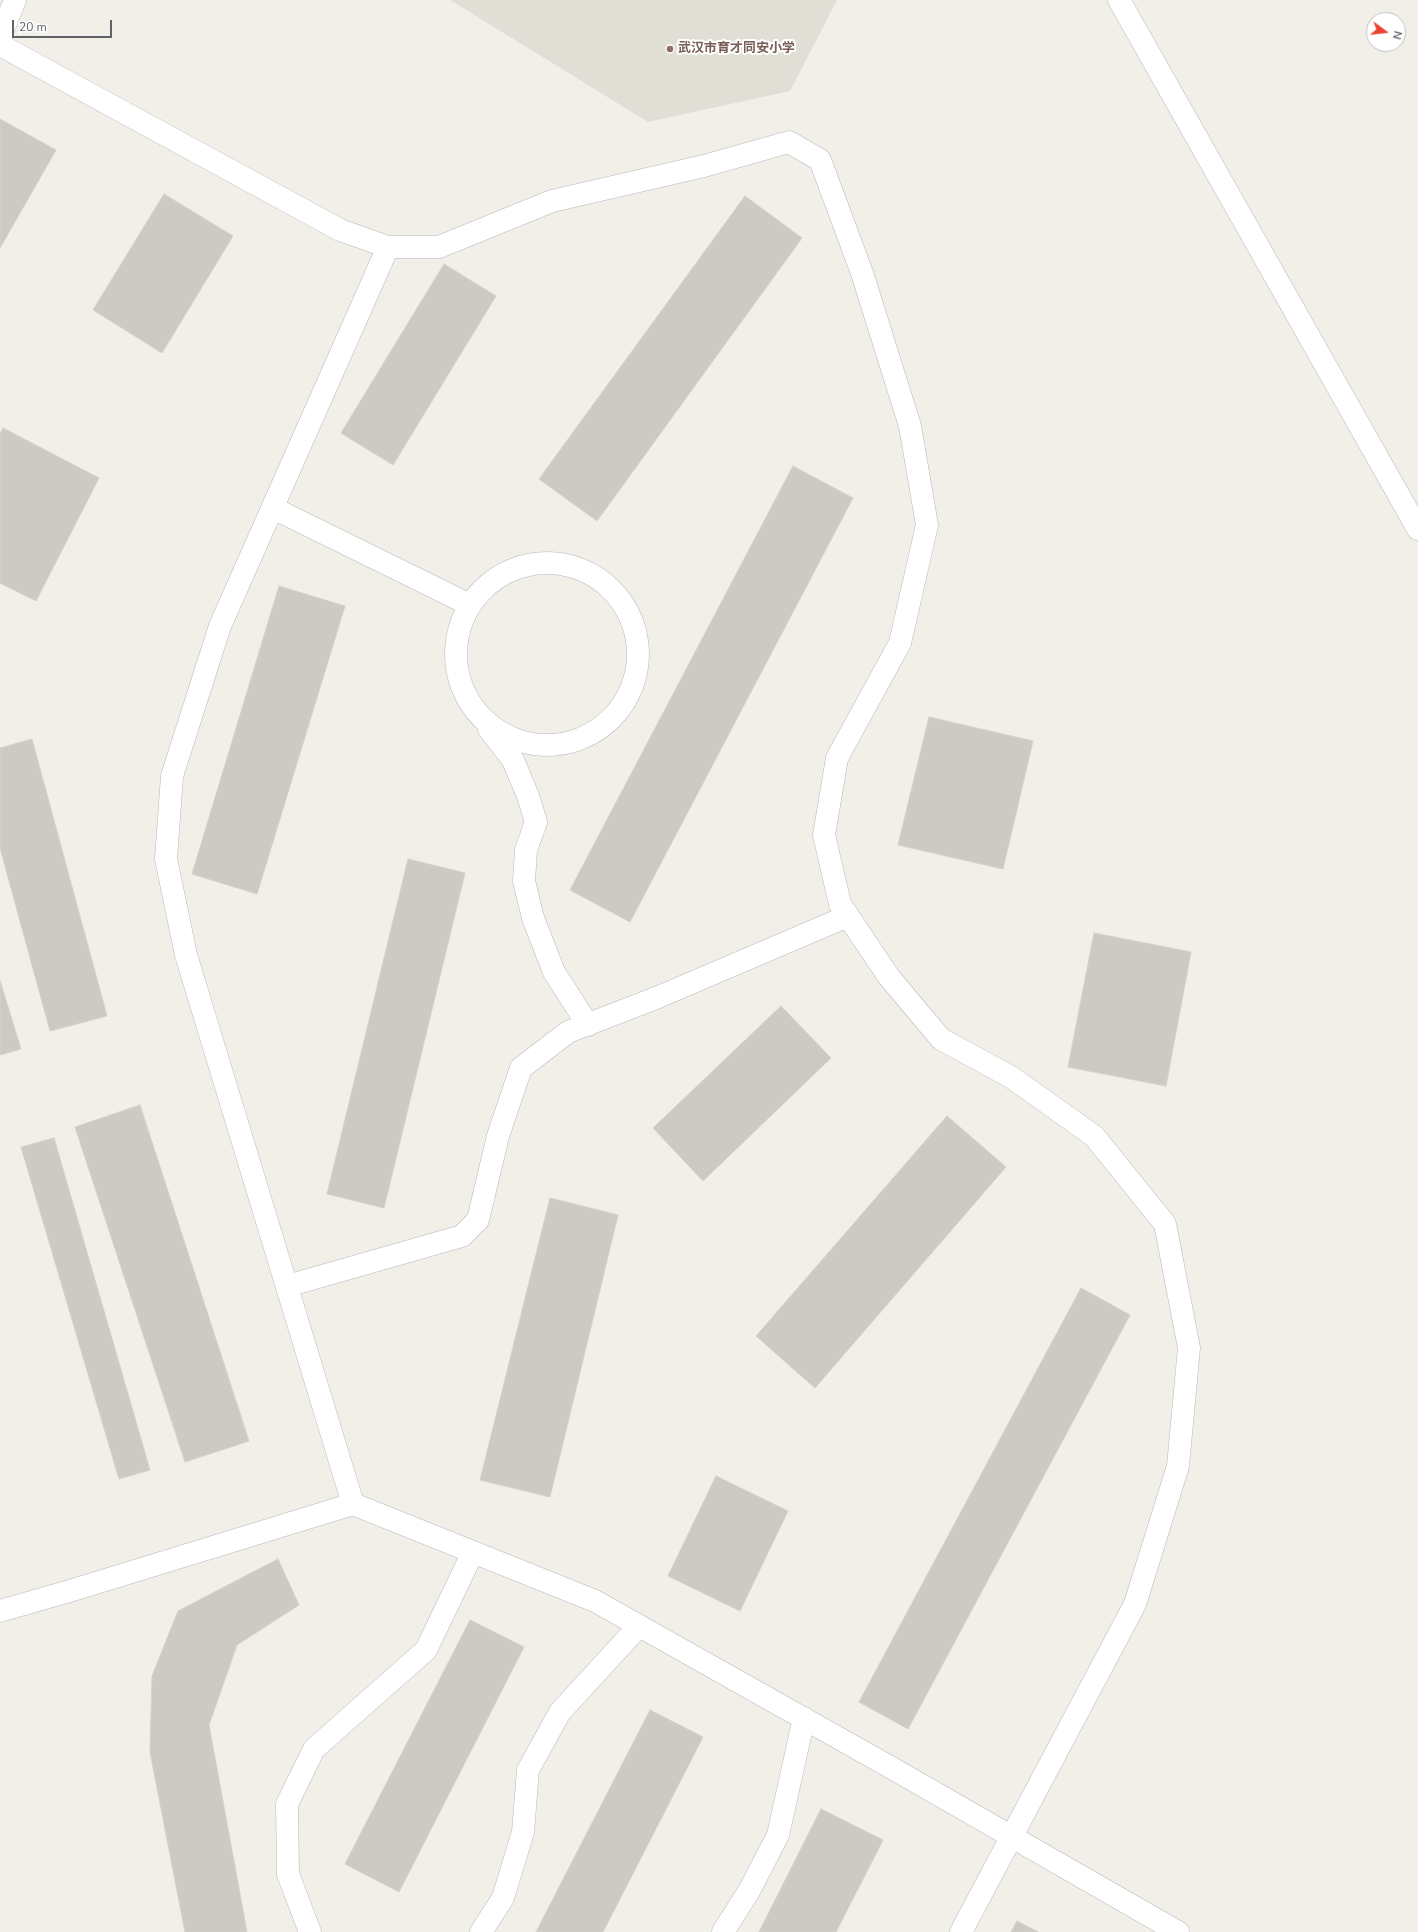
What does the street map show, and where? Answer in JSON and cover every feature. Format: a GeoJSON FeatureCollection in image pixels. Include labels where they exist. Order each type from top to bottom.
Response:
{"type":"FeatureCollection","features":[{"type":"Feature","properties":{"kind":"street"},"geometry":{"type":"LineString","coordinates":[[0,37],[15,0]]}},
{"type":"Feature","properties":{"kind":"street"},"geometry":{"type":"LineString","coordinates":[[1118,0],[1418,529]]}},
{"type":"Feature","properties":{"kind":"street"},"geometry":{"type":"LineString","coordinates":[[0,45],[340,230],[388,247],[439,247],[552,201],[704,166],[789,142],[820,160],[862,272],[910,426],[927,525],[900,643],[837,758],[824,835],[840,904],[889,977],[941,1039],[1011,1077],[1094,1136],[1165,1224],[1189,1348],[1178,1466],[1135,1604],[961,1932]]}},
{"type":"Feature","properties":{"kind":"street"},"geometry":{"type":"LineString","coordinates":[[353,1504],[186,955],[166,859],[172,776],[220,626],[388,247]]}},
{"type":"Feature","properties":{"kind":"street"},"geometry":{"type":"LineString","coordinates":[[272,508],[470,605]]}},
{"type":"Feature","properties":{"kind":"street"},"geometry":{"type":"LineString","coordinates":[[480,717],[503,735],[532,745],[562,744],[591,734],[615,716],[632,690],[638,660],[635,629],[623,602],[601,580],[574,566],[545,562],[516,568],[490,583],[470,605],[459,633],[456,663],[464,691],[480,717],[513,760],[528,796],[536,822],[526,850],[524,881],[533,918],[554,972],[588,1025]]}},
{"type":"Feature","properties":{"kind":"street"},"geometry":{"type":"LineString","coordinates":[[286,1286],[462,1236],[478,1220],[498,1136],[521,1068],[568,1032],[656,998],[848,916]]}},
{"type":"Feature","properties":{"kind":"street"},"geometry":{"type":"LineString","coordinates":[[0,1611],[74,1590],[353,1504],[595,1601],[1012,1837],[1153,1926],[1178,1932]]}},
{"type":"Feature","properties":{"kind":"street"},"geometry":{"type":"LineString","coordinates":[[310,1932],[288,1874],[287,1804],[314,1749],[426,1650],[473,1552]]}},
{"type":"Feature","properties":{"kind":"street"},"geometry":{"type":"LineString","coordinates":[[481,1932],[503,1898],[523,1832],[528,1770],[560,1712],[639,1626]]}},
{"type":"Feature","properties":{"kind":"street"},"geometry":{"type":"LineString","coordinates":[[723,1932],[749,1891],[778,1835],[804,1718]]}},
{"type":"Feature","properties":{"kind":"shaded area","name":"武汉市育才同安小学"},"geometry":{"type":"Polygon","coordinates":[[[450,0],[837,0],[790,91],[648,122],[450,0]]]}},
{"type":"Feature","properties":{"kind":"building"},"geometry":{"type":"Polygon","coordinates":[[[0,119],[56,150],[0,248],[0,119]]]}},
{"type":"Feature","properties":{"kind":"building"},"geometry":{"type":"Polygon","coordinates":[[[164,194],[233,236],[162,353],[93,310],[164,194]]]}},
{"type":"Feature","properties":{"kind":"building"},"geometry":{"type":"Polygon","coordinates":[[[745,196],[802,238],[597,521],[539,479],[745,196]]]}},
{"type":"Feature","properties":{"kind":"building"},"geometry":{"type":"Polygon","coordinates":[[[444,264],[496,296],[393,465],[341,433],[444,264]]]}},
{"type":"Feature","properties":{"kind":"building"},"geometry":{"type":"Polygon","coordinates":[[[3,428],[99,478],[36,601],[0,583],[0,434],[3,428]]]}},
{"type":"Feature","properties":{"kind":"building"},"geometry":{"type":"Polygon","coordinates":[[[793,466],[853,498],[630,922],[570,890],[793,466]]]}},
{"type":"Feature","properties":{"kind":"building"},"geometry":{"type":"Polygon","coordinates":[[[279,586],[345,606],[257,894],[192,874],[279,586]]]}},
{"type":"Feature","properties":{"kind":"building"},"geometry":{"type":"Polygon","coordinates":[[[929,717],[1033,741],[1003,869],[898,845],[929,717]]]}},
{"type":"Feature","properties":{"kind":"building"},"geometry":{"type":"Polygon","coordinates":[[[32,739],[107,1016],[50,1031],[0,848],[0,748],[32,739]]]}},
{"type":"Feature","properties":{"kind":"building"},"geometry":{"type":"Polygon","coordinates":[[[408,859],[465,873],[384,1208],[327,1194],[408,859]]]}},
{"type":"Feature","properties":{"kind":"building"},"geometry":{"type":"Polygon","coordinates":[[[1094,933],[1191,952],[1166,1086],[1068,1067],[1094,933]]]}},
{"type":"Feature","properties":{"kind":"building"},"geometry":{"type":"Polygon","coordinates":[[[0,981],[21,1049],[0,1055],[0,981]]]}},
{"type":"Feature","properties":{"kind":"building"},"geometry":{"type":"Polygon","coordinates":[[[781,1006],[831,1058],[703,1181],[653,1128],[781,1006]]]}},
{"type":"Feature","properties":{"kind":"building"},"geometry":{"type":"Polygon","coordinates":[[[140,1105],[249,1441],[185,1462],[75,1127],[140,1105]]]}},
{"type":"Feature","properties":{"kind":"building"},"geometry":{"type":"Polygon","coordinates":[[[947,1116],[1006,1167],[815,1388],[756,1336],[947,1116]]]}},
{"type":"Feature","properties":{"kind":"building"},"geometry":{"type":"Polygon","coordinates":[[[54,1138],[150,1470],[119,1479],[21,1147],[54,1138]]]}},
{"type":"Feature","properties":{"kind":"building"},"geometry":{"type":"Polygon","coordinates":[[[550,1198],[618,1215],[550,1497],[480,1480],[550,1198]]]}},
{"type":"Feature","properties":{"kind":"building"},"geometry":{"type":"Polygon","coordinates":[[[1081,1288],[1130,1315],[908,1729],[859,1702],[1081,1288]]]}},
{"type":"Feature","properties":{"kind":"building"},"geometry":{"type":"Polygon","coordinates":[[[716,1476],[788,1511],[740,1611],[668,1576],[716,1476]]]}},
{"type":"Feature","properties":{"kind":"building"},"geometry":{"type":"Polygon","coordinates":[[[278,1559],[299,1605],[237,1645],[209,1725],[247,1932],[185,1932],[150,1752],[152,1676],[178,1611],[278,1559]]]}},
{"type":"Feature","properties":{"kind":"building"},"geometry":{"type":"Polygon","coordinates":[[[470,1620],[524,1647],[399,1892],[345,1864],[470,1620]]]}},
{"type":"Feature","properties":{"kind":"building"},"geometry":{"type":"Polygon","coordinates":[[[650,1710],[703,1737],[603,1932],[536,1932],[650,1710]]]}},
{"type":"Feature","properties":{"kind":"building"},"geometry":{"type":"Polygon","coordinates":[[[821,1809],[883,1840],[836,1932],[759,1932],[821,1809]]]}},
{"type":"Feature","properties":{"kind":"building"},"geometry":{"type":"Polygon","coordinates":[[[1017,1921],[1038,1932],[1011,1932],[1017,1921]]]}},
{"type":"Feature","properties":{"kind":"place","name":"武汉市育才同安小学"},"geometry":{"type":"Point","coordinates":[670,49]}}]}
